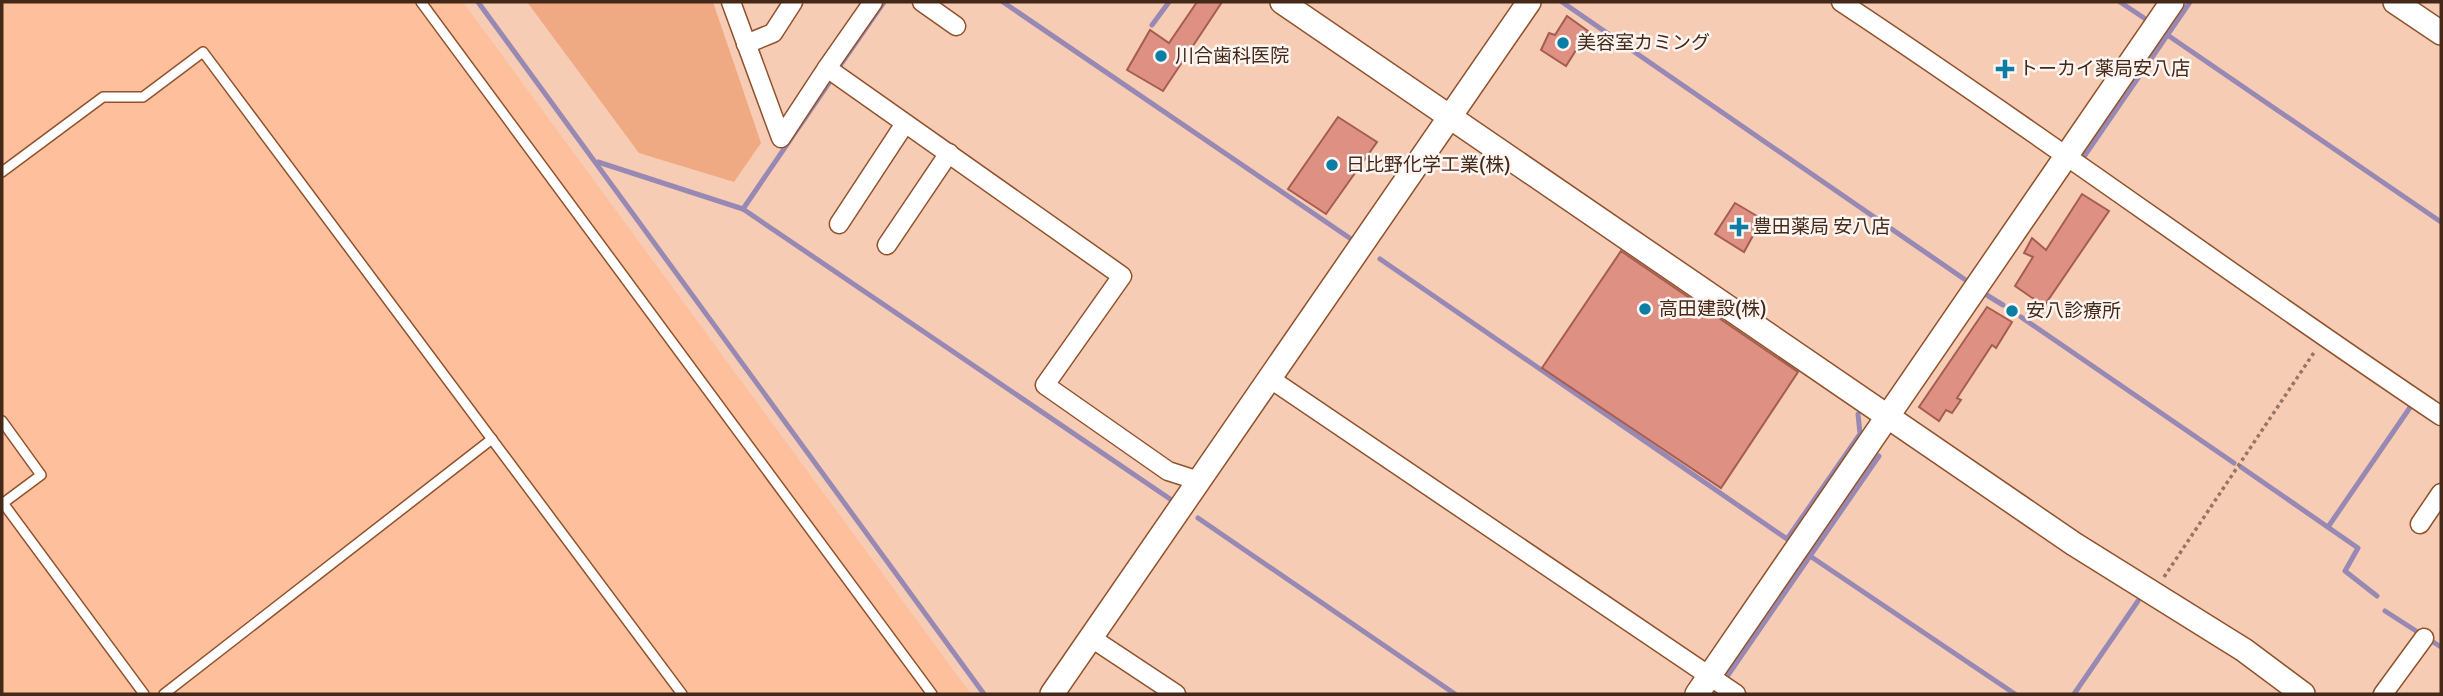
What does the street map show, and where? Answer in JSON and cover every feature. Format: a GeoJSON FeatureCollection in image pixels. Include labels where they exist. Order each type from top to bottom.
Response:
{"type":"FeatureCollection","features":[{"type":"Feature","properties":{"kind":"street"},"geometry":{"type":"LineString","coordinates":[[731,2],[781,138],[873,2]]}},
{"type":"Feature","properties":{"kind":"street"},"geometry":{"type":"LineString","coordinates":[[747,44],[773,33],[793,2]]}},
{"type":"Feature","properties":{"kind":"street"},"geometry":{"type":"LineString","coordinates":[[922,2],[956,26]]}},
{"type":"Feature","properties":{"kind":"street"},"geometry":{"type":"LineString","coordinates":[[1282,2],[2074,544],[2244,650],[2303,694]]}},
{"type":"Feature","properties":{"kind":"street"},"geometry":{"type":"LineString","coordinates":[[1052,694],[1529,2]]}},
{"type":"Feature","properties":{"kind":"street"},"geometry":{"type":"LineString","coordinates":[[1704,685],[2172,2]]}},
{"type":"Feature","properties":{"kind":"street"},"geometry":{"type":"LineString","coordinates":[[2395,2],[2441,33]]}},
{"type":"Feature","properties":{"kind":"street"},"geometry":{"type":"LineString","coordinates":[[1851,4],[2324,338],[2441,416]]}},
{"type":"Feature","properties":{"kind":"street"},"geometry":{"type":"LineString","coordinates":[[827,68],[904,125],[949,153],[1122,276],[1045,385],[1168,471],[1199,481]]}},
{"type":"Feature","properties":{"kind":"street"},"geometry":{"type":"LineString","coordinates":[[839,224],[904,125]]}},
{"type":"Feature","properties":{"kind":"street"},"geometry":{"type":"LineString","coordinates":[[887,245],[949,153]]}},
{"type":"Feature","properties":{"kind":"street"},"geometry":{"type":"LineString","coordinates":[[1269,378],[1704,685],[1736,694]]}},
{"type":"Feature","properties":{"kind":"street"},"geometry":{"type":"LineString","coordinates":[[2420,524],[2441,493]]}},
{"type":"Feature","properties":{"kind":"street"},"geometry":{"type":"LineString","coordinates":[[1090,637],[1176,694]]}},
{"type":"Feature","properties":{"kind":"street"},"geometry":{"type":"LineString","coordinates":[[2382,694],[2424,638]]}},
{"type":"Feature","properties":{"kind":"lane"},"geometry":{"type":"LineString","coordinates":[[421,2],[932,694]]}},
{"type":"Feature","properties":{"kind":"lane"},"geometry":{"type":"LineString","coordinates":[[2,172],[103,97],[143,97],[203,52],[682,694]]}},
{"type":"Feature","properties":{"kind":"lane"},"geometry":{"type":"LineString","coordinates":[[2,421],[41,475],[2,504],[144,694]]}},
{"type":"Feature","properties":{"kind":"lane"},"geometry":{"type":"LineString","coordinates":[[164,694],[492,439]]}},
{"type":"Feature","properties":{"kind":"path"},"geometry":{"type":"LineString","coordinates":[[2154,593],[2324,338]]}},
{"type":"Feature","properties":{"kind":"shaded area"},"geometry":{"type":"Polygon","coordinates":[[[2,2],[463,2],[971,694],[2,694],[2,2]]]}},
{"type":"Feature","properties":{"kind":"shaded area"},"geometry":{"type":"Polygon","coordinates":[[[527,2],[713,2],[761,143],[734,182],[639,153],[527,2]]]}},
{"type":"Feature","properties":{"kind":"building","name":"川合歯科医院"},"geometry":{"type":"Polygon","coordinates":[[[1197,2],[1222,2],[1163,91],[1127,70],[1150,30],[1169,43],[1197,2]]]}},
{"type":"Feature","properties":{"kind":"building","name":"美容室カミング"},"geometry":{"type":"Polygon","coordinates":[[[1567,16],[1588,31],[1566,66],[1541,50],[1549,33],[1555,35],[1567,16]]]}},
{"type":"Feature","properties":{"kind":"building","name":"日比野化学工業(株)"},"geometry":{"type":"Polygon","coordinates":[[[1338,117],[1377,142],[1326,214],[1288,189],[1338,117]]]}},
{"type":"Feature","properties":{"kind":"building"},"geometry":{"type":"Polygon","coordinates":[[[2082,194],[2109,211],[2044,306],[2015,286],[2033,257],[2024,253],[2032,238],[2046,250],[2082,194]]]}},
{"type":"Feature","properties":{"kind":"building","name":"豊田薬局 安八店"},"geometry":{"type":"Polygon","coordinates":[[[1735,203],[1762,219],[1744,252],[1715,234],[1735,203]]]}},
{"type":"Feature","properties":{"kind":"building","name":"高田建設(株)"},"geometry":{"type":"Polygon","coordinates":[[[1621,251],[1798,372],[1721,488],[1542,368],[1621,251]]]}},
{"type":"Feature","properties":{"kind":"building"},"geometry":{"type":"Polygon","coordinates":[[[1987,307],[2012,322],[1996,348],[1992,345],[1957,398],[1961,400],[1952,413],[1946,410],[1939,421],[1919,407],[1987,307]]]}},
{"type":"Feature","properties":{"kind":"waterway"},"geometry":{"type":"LineString","coordinates":[[478,2],[984,694]]}},
{"type":"Feature","properties":{"kind":"waterway"},"geometry":{"type":"LineString","coordinates":[[839,67],[884,2]]}},
{"type":"Feature","properties":{"kind":"waterway"},"geometry":{"type":"LineString","coordinates":[[1003,2],[1351,239]]}},
{"type":"Feature","properties":{"kind":"waterway"},"geometry":{"type":"LineString","coordinates":[[1152,25],[1169,2]]}},
{"type":"Feature","properties":{"kind":"waterway"},"geometry":{"type":"LineString","coordinates":[[1562,2],[1967,281]]}},
{"type":"Feature","properties":{"kind":"waterway"},"geometry":{"type":"LineString","coordinates":[[2120,2],[2144,18]]}},
{"type":"Feature","properties":{"kind":"waterway"},"geometry":{"type":"LineString","coordinates":[[2083,158],[2190,2]]}},
{"type":"Feature","properties":{"kind":"waterway"},"geometry":{"type":"LineString","coordinates":[[2166,34],[2441,222]]}},
{"type":"Feature","properties":{"kind":"waterway"},"geometry":{"type":"LineString","coordinates":[[743,209],[831,80]]}},
{"type":"Feature","properties":{"kind":"waterway"},"geometry":{"type":"LineString","coordinates":[[598,162],[743,209],[1173,501]]}},
{"type":"Feature","properties":{"kind":"waterway"},"geometry":{"type":"LineString","coordinates":[[1380,259],[1787,539],[1860,434],[1858,414]]}},
{"type":"Feature","properties":{"kind":"waterway"},"geometry":{"type":"LineString","coordinates":[[1985,294],[2003,305]]}},
{"type":"Feature","properties":{"kind":"waterway"},"geometry":{"type":"LineString","coordinates":[[2021,317],[2234,463]]}},
{"type":"Feature","properties":{"kind":"waterway"},"geometry":{"type":"LineString","coordinates":[[2328,527],[2411,406]]}},
{"type":"Feature","properties":{"kind":"waterway"},"geometry":{"type":"LineString","coordinates":[[1726,678],[1879,456]]}},
{"type":"Feature","properties":{"kind":"waterway"},"geometry":{"type":"LineString","coordinates":[[2241,467],[2358,548],[2345,571],[2377,596]]}},
{"type":"Feature","properties":{"kind":"waterway"},"geometry":{"type":"LineString","coordinates":[[1198,518],[1455,694]]}},
{"type":"Feature","properties":{"kind":"waterway"},"geometry":{"type":"LineString","coordinates":[[1810,556],[2015,694]]}},
{"type":"Feature","properties":{"kind":"waterway"},"geometry":{"type":"LineString","coordinates":[[2074,694],[2138,601]]}},
{"type":"Feature","properties":{"kind":"waterway"},"geometry":{"type":"LineString","coordinates":[[2385,611],[2441,647]]}},
{"type":"Feature","properties":{"kind":"place","name":"美容室カミング"},"geometry":{"type":"Point","coordinates":[1563,43]}},
{"type":"Feature","properties":{"kind":"place","name":"川合歯科医院"},"geometry":{"type":"Point","coordinates":[1161,56]}},
{"type":"Feature","properties":{"kind":"place","name":"トーカイ薬局安八店"},"geometry":{"type":"Point","coordinates":[2005,69]}},
{"type":"Feature","properties":{"kind":"place","name":"日比野化学工業(株)"},"geometry":{"type":"Point","coordinates":[1332,165]}},
{"type":"Feature","properties":{"kind":"place","name":"豊田薬局 安八店"},"geometry":{"type":"Point","coordinates":[1739,227]}},
{"type":"Feature","properties":{"kind":"place","name":"高田建設(株)"},"geometry":{"type":"Point","coordinates":[1645,309]}},
{"type":"Feature","properties":{"kind":"place","name":"安八診療所"},"geometry":{"type":"Point","coordinates":[2012,311]}}]}
